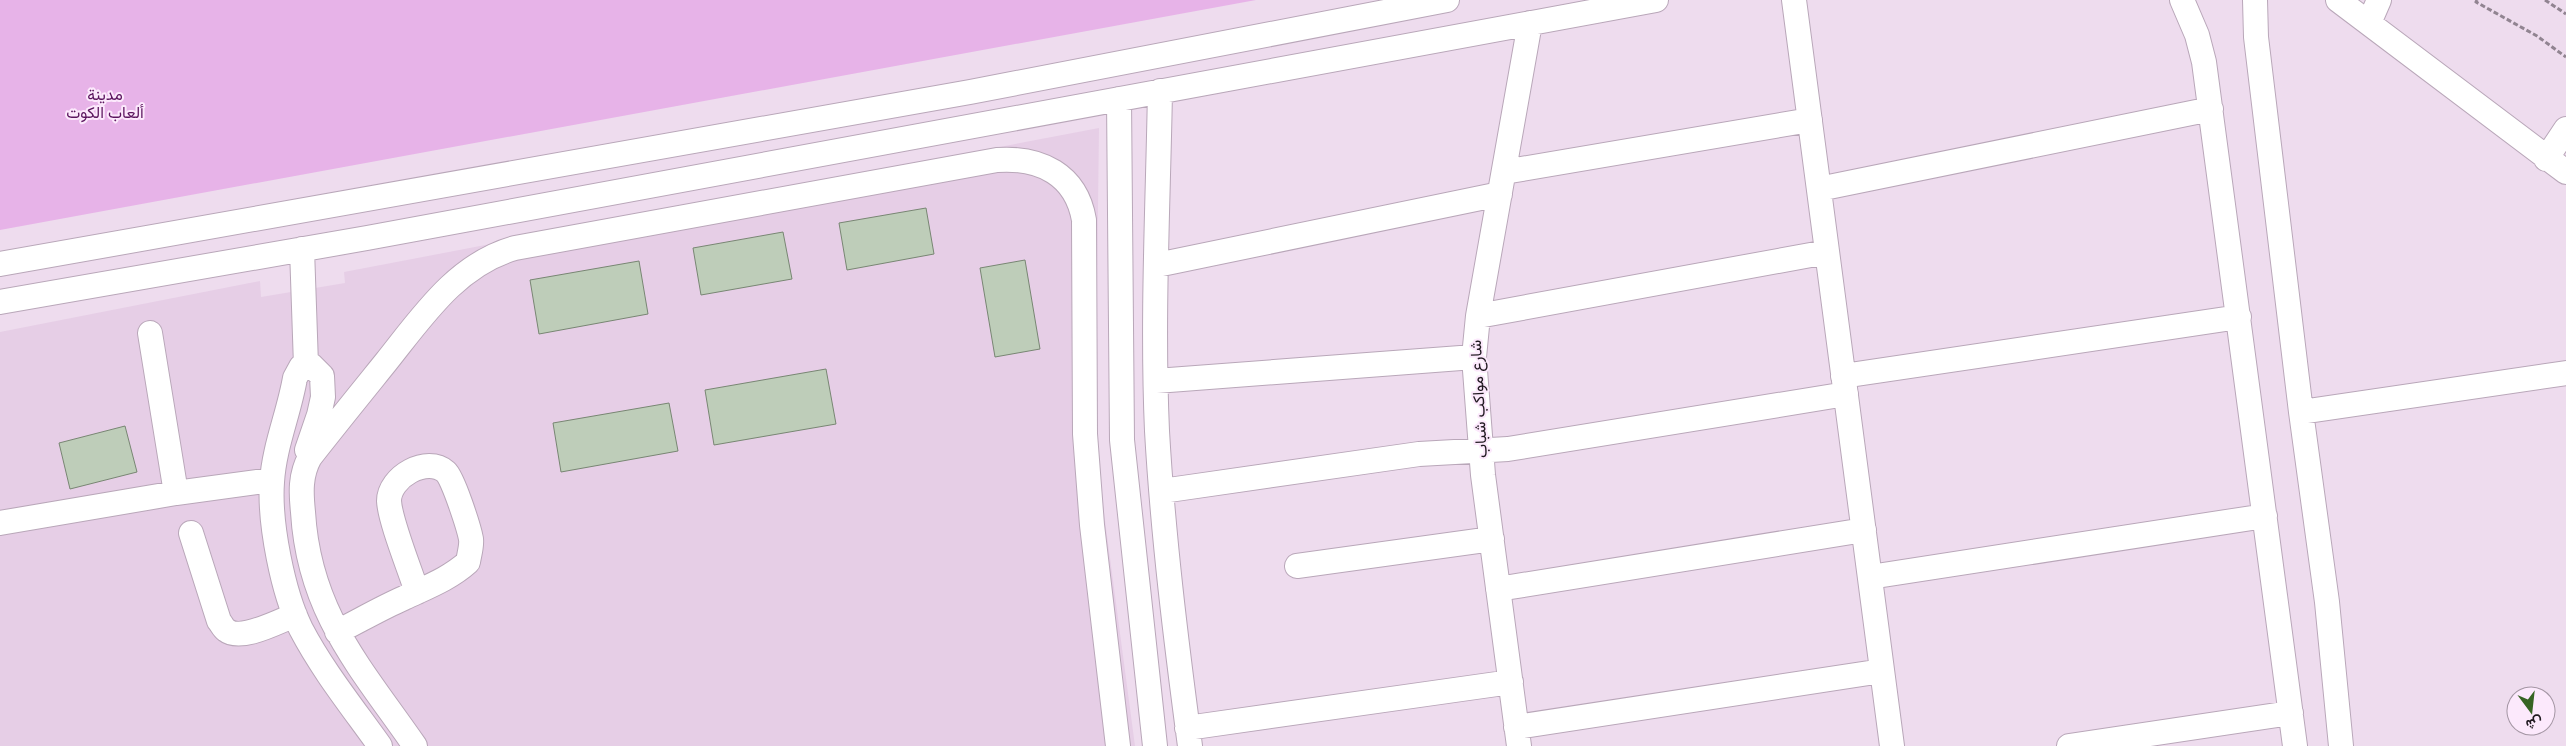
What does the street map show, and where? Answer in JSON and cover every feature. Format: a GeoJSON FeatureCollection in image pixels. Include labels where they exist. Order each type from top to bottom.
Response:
{"type":"FeatureCollection","features":[{"type":"Feature","properties":{"kind":"street"},"geometry":{"type":"LineString","coordinates":[[0,264],[970,92],[1447,0]]}},
{"type":"Feature","properties":{"kind":"street"},"geometry":{"type":"LineString","coordinates":[[0,302],[367,238],[1656,0]]}},
{"type":"Feature","properties":{"kind":"street"},"geometry":{"type":"LineString","coordinates":[[1794,0],[1892,746]]}},
{"type":"Feature","properties":{"kind":"street"},"geometry":{"type":"LineString","coordinates":[[2182,0],[2197,35],[2211,109],[2295,746]]}},
{"type":"Feature","properties":{"kind":"street"},"geometry":{"type":"LineString","coordinates":[[2256,0],[2256,37],[2301,412],[2327,602],[2341,746]]}},
{"type":"Feature","properties":{"kind":"street"},"geometry":{"type":"LineString","coordinates":[[2338,0],[2546,159],[2566,172]]}},
{"type":"Feature","properties":{"kind":"street"},"geometry":{"type":"LineString","coordinates":[[2369,23],[2379,0]]}},
{"type":"Feature","properties":{"kind":"street","name":"شارع مواكب شباب"},"geometry":{"type":"LineString","coordinates":[[1518,736],[1481,448],[1474,357],[1478,316],[1530,23]]}},
{"type":"Feature","properties":{"kind":"street"},"geometry":{"type":"LineString","coordinates":[[1160,91],[1156,382],[1162,491],[1176,639],[1188,737],[1510,682]]}},
{"type":"Feature","properties":{"kind":"street"},"geometry":{"type":"LineString","coordinates":[[1119,99],[1122,440],[1155,746]]}},
{"type":"Feature","properties":{"kind":"street"},"geometry":{"type":"LineString","coordinates":[[1819,189],[2211,109]]}},
{"type":"Feature","properties":{"kind":"street"},"geometry":{"type":"LineString","coordinates":[[1157,265],[1502,183],[1810,120]]}},
{"type":"Feature","properties":{"kind":"street"},"geometry":{"type":"LineString","coordinates":[[2546,159],[2566,129]]}},
{"type":"Feature","properties":{"kind":"street"},"geometry":{"type":"LineString","coordinates":[[304,467],[310,457],[439,297],[471,270],[504,251],[997,160],[1015,159],[1032,162],[1058,174],[1074,191],[1079,198],[1084,220],[1085,442],[1092,525],[1118,746]]}},
{"type":"Feature","properties":{"kind":"street"},"geometry":{"type":"LineString","coordinates":[[360,200],[366,218],[367,238]]}},
{"type":"Feature","properties":{"kind":"street"},"geometry":{"type":"LineString","coordinates":[[214,226],[222,263]]}},
{"type":"Feature","properties":{"kind":"street"},"geometry":{"type":"LineString","coordinates":[[302,249],[306,365]]}},
{"type":"Feature","properties":{"kind":"street"},"geometry":{"type":"LineString","coordinates":[[1478,316],[1827,252]]}},
{"type":"Feature","properties":{"kind":"street"},"geometry":{"type":"LineString","coordinates":[[1162,491],[1419,454],[1481,448],[1508,449],[1844,385],[2239,317]]}},
{"type":"Feature","properties":{"kind":"street"},"geometry":{"type":"LineString","coordinates":[[150,333],[176,493]]}},
{"type":"Feature","properties":{"kind":"street"},"geometry":{"type":"LineString","coordinates":[[1156,382],[1474,357]]}},
{"type":"Feature","properties":{"kind":"street"},"geometry":{"type":"LineString","coordinates":[[380,746],[314,652],[294,615],[274,527],[272,480],[295,378],[298,370],[306,365],[311,365],[322,376],[323,391],[319,415],[304,467],[302,493],[304,537],[323,603],[347,652],[414,746]]}},
{"type":"Feature","properties":{"kind":"street"},"geometry":{"type":"LineString","coordinates":[[2301,412],[2566,373]]}},
{"type":"Feature","properties":{"kind":"street"},"geometry":{"type":"LineString","coordinates":[[337,632],[452,576],[468,562],[471,541],[464,515],[447,472],[436,466],[420,468],[403,475],[393,484],[389,500],[417,592]]}},
{"type":"Feature","properties":{"kind":"street"},"geometry":{"type":"LineString","coordinates":[[0,523],[176,493],[272,480]]}},
{"type":"Feature","properties":{"kind":"street"},"geometry":{"type":"LineString","coordinates":[[1870,577],[2265,516]]}},
{"type":"Feature","properties":{"kind":"street"},"geometry":{"type":"LineString","coordinates":[[1498,589],[1864,530]]}},
{"type":"Feature","properties":{"kind":"street"},"geometry":{"type":"LineString","coordinates":[[191,533],[219,621],[227,631],[240,634],[253,632],[294,615]]}},
{"type":"Feature","properties":{"kind":"street"},"geometry":{"type":"LineString","coordinates":[[1297,566],[1492,539]]}},
{"type":"Feature","properties":{"kind":"street"},"geometry":{"type":"LineString","coordinates":[[1518,736],[1882,671]]}},
{"type":"Feature","properties":{"kind":"street"},"geometry":{"type":"LineString","coordinates":[[2068,746],[2291,713]]}},
{"type":"Feature","properties":{"kind":"path"},"geometry":{"type":"LineString","coordinates":[[2477,0],[2476,2],[2537,36],[2566,57]]}},
{"type":"Feature","properties":{"kind":"path"},"geometry":{"type":"LineString","coordinates":[[2545,0],[2566,14]]}},
{"type":"Feature","properties":{"kind":"shaded area"},"geometry":{"type":"Polygon","coordinates":[[[1099,128],[1095,445],[1135,746],[0,746],[0,332],[260,281],[261,297],[345,283],[344,272],[1099,128]]]}},
{"type":"Feature","properties":{"kind":"green space","name":"مدينة ألعاب الكوت"},"geometry":{"type":"Polygon","coordinates":[[[0,0],[1256,0],[0,230],[0,0]]]}},
{"type":"Feature","properties":{"kind":"building"},"geometry":{"type":"Polygon","coordinates":[[[926,208],[934,254],[847,270],[839,223],[926,208]]]}},
{"type":"Feature","properties":{"kind":"building"},"geometry":{"type":"Polygon","coordinates":[[[783,232],[792,279],[701,295],[693,248],[783,232]]]}},
{"type":"Feature","properties":{"kind":"building"},"geometry":{"type":"Polygon","coordinates":[[[1025,260],[1040,349],[995,357],[980,268],[1025,260]]]}},
{"type":"Feature","properties":{"kind":"building"},"geometry":{"type":"Polygon","coordinates":[[[639,261],[648,314],[539,334],[530,280],[639,261]]]}},
{"type":"Feature","properties":{"kind":"building"},"geometry":{"type":"Polygon","coordinates":[[[826,369],[836,424],[714,445],[705,390],[826,369]]]}},
{"type":"Feature","properties":{"kind":"building"},"geometry":{"type":"Polygon","coordinates":[[[669,403],[678,451],[561,472],[553,423],[669,403]]]}},
{"type":"Feature","properties":{"kind":"building"},"geometry":{"type":"Polygon","coordinates":[[[125,426],[137,472],[70,489],[59,443],[125,426]]]}}]}
